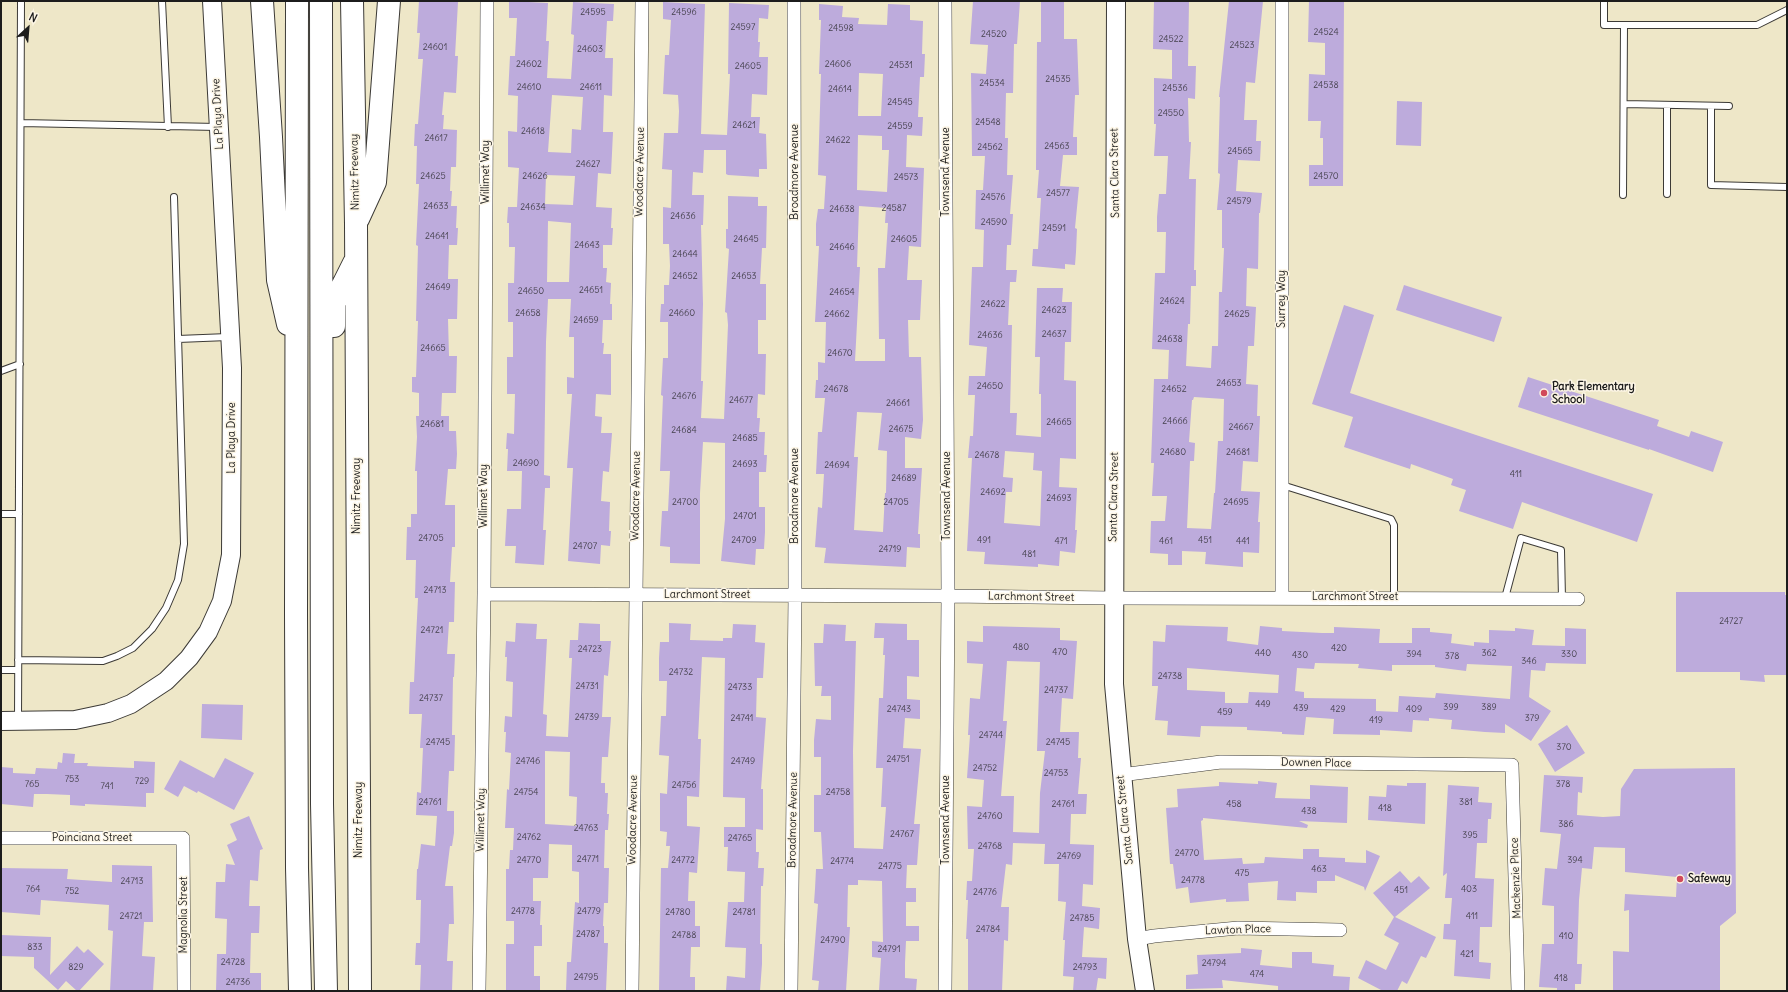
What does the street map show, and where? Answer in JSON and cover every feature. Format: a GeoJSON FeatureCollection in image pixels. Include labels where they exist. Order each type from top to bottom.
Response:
{"type":"FeatureCollection","features":[{"type":"Feature","properties":{"kind":"highway"},"geometry":{"type":"LineString","coordinates":[[262,1],[278,280],[296,358]]}},
{"type":"Feature","properties":{"kind":"highway"},"geometry":{"type":"LineString","coordinates":[[297,1],[297,868],[300,991]]}},
{"type":"Feature","properties":{"kind":"highway"},"geometry":{"type":"LineString","coordinates":[[321,1],[322,804],[326,991]]}},
{"type":"Feature","properties":{"kind":"highway","name":"Nimitz Freeway"},"geometry":{"type":"LineString","coordinates":[[352,1],[356,224],[360,991]]}},
{"type":"Feature","properties":{"kind":"highway"},"geometry":{"type":"LineString","coordinates":[[356,224],[375,182],[389,1]]}},
{"type":"Feature","properties":{"kind":"highway"},"geometry":{"type":"LineString","coordinates":[[340,991],[334,303],[356,260]]}},
{"type":"Feature","properties":{"kind":"main road","name":"La Playa Drive"},"geometry":{"type":"LineString","coordinates":[[10,721],[58,721],[83,719],[108,713],[154,691],[174,674],[189,658],[208,632],[222,601],[231,555],[232,385],[212,1]]}},
{"type":"Feature","properties":{"kind":"main road","name":"Santa Clara Street"},"geometry":{"type":"LineString","coordinates":[[1116,1],[1113,598],[1114,684],[1121,775],[1137,939],[1145,991]]}},
{"type":"Feature","properties":{"kind":"street","name":"Willimet Way"},"geometry":{"type":"LineString","coordinates":[[479,991],[484,594],[487,1]]}},
{"type":"Feature","properties":{"kind":"street","name":"Woodacre Avenue"},"geometry":{"type":"LineString","coordinates":[[632,991],[642,1]]}},
{"type":"Feature","properties":{"kind":"street","name":"Broadmore Avenue"},"geometry":{"type":"LineString","coordinates":[[791,991],[795,595],[794,1]]}},
{"type":"Feature","properties":{"kind":"street","name":"Townsend Avenue"},"geometry":{"type":"LineString","coordinates":[[945,1],[948,596],[945,991]]}},
{"type":"Feature","properties":{"kind":"street","name":"Surrey Way"},"geometry":{"type":"LineString","coordinates":[[1282,1],[1282,597]]}},
{"type":"Feature","properties":{"kind":"street","name":"Larchmont Street"},"geometry":{"type":"LineString","coordinates":[[484,594],[1113,598],[1578,598]]}},
{"type":"Feature","properties":{"kind":"street","name":"Downen Place"},"geometry":{"type":"LineString","coordinates":[[1121,775],[1220,762],[1512,765]]}},
{"type":"Feature","properties":{"kind":"street","name":"Mackenzie Place"},"geometry":{"type":"LineString","coordinates":[[1512,765],[1518,991]]}},
{"type":"Feature","properties":{"kind":"street","name":"Poinciana Street"},"geometry":{"type":"LineString","coordinates":[[1,838],[184,838]]}},
{"type":"Feature","properties":{"kind":"street","name":"Magnolia Street"},"geometry":{"type":"LineString","coordinates":[[184,838],[184,991]]}},
{"type":"Feature","properties":{"kind":"street","name":"Lawton Place"},"geometry":{"type":"LineString","coordinates":[[1137,939],[1238,928],[1340,930]]}},
{"type":"Feature","properties":{"kind":"lane"},"geometry":{"type":"LineString","coordinates":[[10,721],[18,670],[21,1]]}},
{"type":"Feature","properties":{"kind":"lane"},"geometry":{"type":"LineString","coordinates":[[162,1],[168,126]]}},
{"type":"Feature","properties":{"kind":"lane"},"geometry":{"type":"LineString","coordinates":[[1604,1],[1604,25],[1757,25],[1787,10]]}},
{"type":"Feature","properties":{"kind":"lane"},"geometry":{"type":"LineString","coordinates":[[1623,195],[1624,25]]}},
{"type":"Feature","properties":{"kind":"lane"},"geometry":{"type":"LineString","coordinates":[[1624,104],[1729,106]]}},
{"type":"Feature","properties":{"kind":"lane"},"geometry":{"type":"LineString","coordinates":[[1667,105],[1667,194]]}},
{"type":"Feature","properties":{"kind":"lane"},"geometry":{"type":"LineString","coordinates":[[1711,106],[1711,185],[1787,187]]}},
{"type":"Feature","properties":{"kind":"lane"},"geometry":{"type":"LineString","coordinates":[[21,123],[219,127]]}},
{"type":"Feature","properties":{"kind":"lane"},"geometry":{"type":"LineString","coordinates":[[18,660],[103,661],[133,648],[152,629],[166,608],[178,580],[184,544],[174,197]]}},
{"type":"Feature","properties":{"kind":"lane"},"geometry":{"type":"LineString","coordinates":[[178,339],[230,337]]}},
{"type":"Feature","properties":{"kind":"lane"},"geometry":{"type":"LineString","coordinates":[[1,371],[20,364]]}},
{"type":"Feature","properties":{"kind":"lane"},"geometry":{"type":"LineString","coordinates":[[1282,486],[1391,519],[1394,525],[1394,598]]}},
{"type":"Feature","properties":{"kind":"lane"},"geometry":{"type":"LineString","coordinates":[[1,514],[19,514]]}},
{"type":"Feature","properties":{"kind":"lane"},"geometry":{"type":"LineString","coordinates":[[1505,598],[1521,538],[1561,550],[1562,598]]}},
{"type":"Feature","properties":{"kind":"lane"},"geometry":{"type":"LineString","coordinates":[[1,670],[18,670]]}},
{"type":"Feature","properties":{"kind":"building"},"geometry":{"type":"Polygon","coordinates":[[[419,1],[458,2],[455,56],[458,56],[456,93],[444,92],[442,115],[444,115],[443,129],[457,130],[456,167],[451,167],[450,191],[452,191],[451,206],[457,206],[457,245],[449,245],[448,279],[458,279],[457,319],[448,319],[449,356],[457,356],[456,393],[442,393],[441,416],[449,416],[449,431],[456,431],[457,454],[456,469],[448,469],[445,505],[455,505],[455,547],[452,547],[450,582],[455,582],[454,622],[449,622],[447,654],[455,654],[452,735],[455,735],[454,771],[449,771],[447,811],[454,811],[454,833],[452,846],[450,846],[445,886],[453,886],[454,924],[449,924],[447,961],[453,961],[452,991],[420,991],[421,965],[415,965],[416,943],[420,943],[421,900],[416,900],[417,869],[421,844],[435,846],[437,816],[416,815],[417,792],[421,793],[423,748],[420,748],[422,714],[409,714],[410,682],[414,682],[418,598],[415,598],[416,560],[406,560],[407,527],[411,527],[411,514],[417,514],[417,471],[415,471],[417,437],[416,416],[419,416],[419,393],[412,392],[412,377],[416,377],[418,321],[416,321],[418,246],[416,245],[419,184],[416,184],[417,146],[414,146],[415,124],[418,124],[423,59],[418,59],[420,33],[417,33],[419,1]]]}},
{"type":"Feature","properties":{"kind":"building"},"geometry":{"type":"Polygon","coordinates":[[[509,1],[548,3],[546,41],[549,41],[547,78],[571,79],[574,35],[571,34],[573,2],[614,4],[613,21],[607,21],[605,58],[613,58],[612,96],[604,95],[603,132],[613,132],[611,174],[598,173],[596,207],[612,208],[611,228],[613,228],[612,245],[603,245],[603,268],[607,268],[606,282],[611,283],[610,304],[612,304],[612,320],[603,320],[602,343],[604,343],[603,354],[611,354],[611,395],[596,394],[595,416],[602,417],[601,433],[612,433],[609,472],[603,471],[601,501],[610,502],[610,546],[601,545],[600,564],[568,561],[573,468],[567,468],[572,394],[567,394],[567,377],[574,378],[574,337],[569,337],[571,299],[548,299],[544,475],[550,476],[550,488],[545,488],[543,530],[546,530],[544,565],[515,563],[516,546],[505,546],[507,509],[521,509],[522,471],[507,471],[508,449],[506,449],[507,433],[514,434],[515,394],[507,394],[507,357],[513,357],[513,322],[508,322],[508,283],[514,283],[515,247],[509,247],[509,223],[507,223],[508,207],[517,207],[519,168],[508,167],[508,131],[517,132],[518,96],[508,95],[510,56],[515,56],[517,18],[509,18],[509,1]],[[552,95],[548,152],[571,153],[572,129],[581,130],[583,97],[552,95]],[[546,175],[545,204],[573,205],[575,176],[546,175]],[[548,221],[547,282],[569,282],[571,223],[548,221]]]}},
{"type":"Feature","properties":{"kind":"building"},"geometry":{"type":"Polygon","coordinates":[[[973,1],[1020,1],[1017,44],[1014,44],[1013,93],[1006,93],[1005,138],[1008,138],[1007,175],[1013,175],[1010,214],[1013,214],[1011,245],[1007,245],[1006,270],[1017,270],[1016,282],[1010,282],[1008,325],[1012,325],[1010,413],[1017,413],[1016,435],[1041,437],[1041,394],[1039,394],[1040,357],[1035,357],[1037,288],[1063,288],[1062,302],[1072,302],[1071,342],[1065,342],[1064,380],[1076,381],[1076,459],[1060,458],[1059,487],[1077,488],[1075,530],[1077,530],[1075,553],[1060,551],[1059,566],[1038,564],[1038,567],[984,564],[985,552],[967,551],[972,458],[968,458],[970,436],[973,436],[975,395],[968,395],[969,376],[985,376],[987,347],[969,345],[972,267],[983,267],[984,230],[975,229],[976,190],[983,190],[985,156],[972,156],[971,73],[986,74],[988,45],[970,44],[973,1]],[[1005,451],[1003,477],[1013,478],[1012,492],[1006,492],[1004,523],[1040,526],[1042,471],[1033,470],[1034,453],[1005,451]]]}},
{"type":"Feature","properties":{"kind":"building"},"geometry":{"type":"Polygon","coordinates":[[[1041,1],[1064,1],[1064,39],[1077,39],[1079,95],[1075,95],[1073,137],[1077,137],[1077,155],[1063,155],[1060,186],[1079,187],[1075,228],[1077,229],[1076,252],[1075,265],[1065,264],[1065,269],[1032,266],[1033,249],[1038,249],[1041,198],[1037,198],[1039,170],[1036,170],[1037,42],[1041,42],[1041,1]]]}},
{"type":"Feature","properties":{"kind":"building"},"geometry":{"type":"Polygon","coordinates":[[[1154,1],[1189,1],[1188,66],[1196,66],[1195,99],[1188,98],[1189,142],[1191,142],[1189,179],[1196,179],[1194,270],[1196,270],[1196,286],[1191,286],[1190,324],[1188,324],[1186,366],[1211,368],[1212,346],[1218,346],[1219,292],[1222,292],[1224,248],[1222,248],[1222,210],[1217,210],[1220,174],[1218,173],[1219,97],[1229,1],[1263,1],[1255,83],[1246,82],[1244,120],[1257,120],[1256,141],[1261,141],[1260,161],[1238,160],[1236,191],[1262,193],[1259,213],[1258,269],[1247,268],[1246,306],[1256,307],[1254,346],[1248,346],[1246,384],[1258,385],[1257,416],[1260,416],[1258,462],[1243,461],[1241,491],[1260,492],[1258,522],[1260,522],[1259,553],[1243,552],[1243,567],[1205,564],[1206,552],[1182,551],[1182,565],[1168,565],[1168,554],[1150,553],[1151,521],[1165,521],[1167,496],[1152,496],[1154,463],[1151,463],[1154,379],[1168,379],[1169,350],[1152,349],[1155,273],[1165,273],[1166,232],[1157,232],[1157,217],[1159,194],[1166,194],[1168,156],[1154,156],[1156,124],[1154,124],[1154,78],[1172,79],[1172,50],[1153,49],[1154,1]],[[1194,397],[1192,400],[1189,442],[1195,443],[1194,461],[1190,461],[1187,528],[1211,529],[1218,441],[1223,441],[1224,399],[1194,397]]]}},
{"type":"Feature","properties":{"kind":"building"},"geometry":{"type":"Polygon","coordinates":[[[1309,1],[1344,1],[1343,186],[1309,186],[1309,165],[1323,165],[1323,138],[1320,138],[1321,121],[1308,121],[1309,74],[1325,75],[1325,43],[1308,42],[1309,1]]]}},
{"type":"Feature","properties":{"kind":"building"},"geometry":{"type":"Polygon","coordinates":[[[663,2],[705,4],[701,134],[727,135],[730,74],[728,74],[729,3],[769,5],[768,19],[759,18],[758,42],[760,42],[759,57],[768,57],[767,95],[752,94],[751,117],[760,117],[759,133],[766,134],[767,169],[759,169],[759,177],[728,175],[726,174],[726,150],[704,150],[703,173],[693,172],[692,195],[704,195],[703,225],[701,225],[703,304],[701,381],[703,381],[701,418],[724,419],[728,325],[727,313],[725,312],[729,249],[726,248],[726,229],[728,229],[728,196],[758,197],[758,206],[767,206],[766,248],[762,248],[760,284],[766,284],[766,320],[758,320],[758,354],[766,354],[765,395],[758,394],[757,418],[760,418],[759,432],[765,432],[764,455],[767,455],[766,472],[759,472],[759,507],[765,507],[765,532],[764,549],[756,549],[755,565],[721,561],[725,519],[725,443],[703,442],[700,493],[700,564],[670,563],[670,547],[660,546],[662,511],[668,511],[670,471],[660,471],[663,396],[661,395],[663,358],[668,358],[668,322],[660,322],[661,304],[664,304],[664,285],[669,285],[670,266],[669,244],[663,244],[663,207],[671,208],[672,170],[662,169],[664,133],[678,133],[679,111],[678,95],[663,94],[665,55],[669,55],[671,20],[663,19],[663,2]]]}},
{"type":"Feature","properties":{"kind":"building"},"geometry":{"type":"Polygon","coordinates":[[[819,4],[843,6],[842,17],[859,18],[858,24],[887,25],[888,4],[910,5],[910,20],[923,21],[922,54],[925,54],[924,77],[920,77],[918,117],[923,117],[922,136],[907,135],[906,167],[924,168],[921,247],[909,246],[907,280],[922,280],[920,320],[908,320],[909,357],[921,357],[923,420],[921,439],[905,437],[905,468],[922,468],[918,534],[920,534],[920,548],[907,547],[906,567],[824,563],[826,548],[815,547],[818,507],[822,508],[824,474],[816,474],[818,432],[822,432],[825,398],[815,398],[816,380],[818,380],[818,362],[825,363],[826,322],[815,322],[819,246],[816,246],[816,224],[818,209],[824,209],[826,176],[818,175],[821,74],[819,74],[821,20],[819,20],[819,4]],[[859,73],[858,116],[881,116],[883,74],[859,73]],[[858,135],[857,190],[887,192],[889,150],[882,150],[882,136],[858,135]],[[859,206],[857,267],[860,267],[855,361],[885,361],[885,339],[879,339],[878,268],[885,268],[888,223],[885,223],[886,208],[859,206]],[[857,412],[854,457],[858,457],[854,530],[883,532],[887,451],[878,450],[882,413],[857,412]]]}},
{"type":"Feature","properties":{"kind":"building"},"geometry":{"type":"Polygon","coordinates":[[[1397,101],[1422,102],[1421,146],[1396,145],[1397,101]]]}},
{"type":"Feature","properties":{"kind":"building"},"geometry":{"type":"Polygon","coordinates":[[[1404,285],[1502,317],[1494,342],[1396,310],[1404,285]]]}},
{"type":"Feature","properties":{"kind":"building"},"geometry":{"type":"Polygon","coordinates":[[[1344,305],[1374,315],[1350,393],[1653,494],[1637,542],[1522,502],[1513,529],[1459,511],[1466,490],[1451,485],[1453,479],[1411,464],[1410,469],[1344,447],[1353,417],[1312,404],[1344,305]]]}},
{"type":"Feature","properties":{"kind":"building"},"geometry":{"type":"Polygon","coordinates":[[[1528,377],[1659,420],[1657,426],[1689,437],[1691,431],[1723,442],[1713,472],[1649,449],[1518,407],[1528,377]]]}},
{"type":"Feature","properties":{"kind":"building"},"geometry":{"type":"Polygon","coordinates":[[[1676,592],[1785,592],[1785,595],[1787,595],[1786,675],[1764,675],[1765,682],[1740,680],[1740,672],[1676,672],[1676,592]]]}},
{"type":"Feature","properties":{"kind":"building"},"geometry":{"type":"Polygon","coordinates":[[[516,623],[537,624],[536,639],[547,639],[543,714],[547,715],[546,736],[568,737],[572,658],[569,658],[570,640],[578,640],[579,623],[600,624],[600,641],[611,641],[608,676],[604,675],[602,717],[611,717],[608,757],[602,757],[601,783],[605,783],[605,793],[608,793],[607,814],[609,814],[608,830],[605,830],[604,868],[609,868],[608,903],[604,903],[603,926],[604,943],[608,943],[606,991],[566,991],[567,962],[571,962],[575,902],[579,903],[579,872],[572,871],[572,845],[549,844],[548,878],[533,878],[533,901],[541,901],[540,925],[542,925],[542,946],[534,946],[534,976],[540,976],[540,991],[506,991],[506,944],[514,944],[514,921],[506,921],[506,869],[509,869],[510,850],[513,850],[514,828],[505,828],[511,753],[505,752],[506,732],[504,732],[505,716],[512,717],[513,682],[506,681],[507,657],[505,657],[506,641],[515,642],[516,623]],[[545,751],[545,824],[576,826],[577,797],[569,796],[570,752],[545,751]]]}},
{"type":"Feature","properties":{"kind":"building"},"geometry":{"type":"Polygon","coordinates":[[[669,623],[691,624],[690,640],[723,641],[723,638],[732,638],[733,624],[756,625],[755,642],[765,643],[763,678],[757,678],[756,717],[766,718],[761,789],[763,789],[763,830],[756,829],[756,852],[759,852],[758,868],[764,868],[763,886],[761,886],[760,944],[762,944],[762,964],[760,991],[726,991],[727,976],[745,978],[746,948],[725,947],[728,902],[744,902],[745,872],[727,871],[728,847],[724,847],[724,827],[745,827],[745,798],[723,797],[725,658],[702,657],[698,739],[701,739],[699,797],[687,796],[687,826],[700,827],[697,873],[689,872],[688,901],[695,901],[695,926],[700,926],[700,947],[691,947],[690,977],[695,977],[695,991],[659,991],[661,868],[668,868],[670,846],[666,846],[667,832],[660,831],[660,793],[667,794],[669,756],[659,755],[661,716],[666,716],[667,681],[659,681],[659,658],[660,642],[669,642],[669,623]]]}},
{"type":"Feature","properties":{"kind":"building"},"geometry":{"type":"Polygon","coordinates":[[[875,623],[907,624],[907,640],[919,640],[919,677],[907,676],[907,699],[920,700],[920,719],[905,718],[903,748],[921,749],[914,824],[920,824],[917,865],[907,865],[906,888],[916,888],[916,902],[906,902],[906,926],[919,926],[919,941],[906,941],[905,978],[917,979],[916,991],[879,991],[881,958],[872,957],[872,941],[883,942],[882,881],[858,880],[858,885],[848,885],[847,927],[850,927],[846,991],[818,991],[819,981],[812,980],[818,904],[814,903],[816,869],[823,869],[821,832],[814,832],[814,795],[821,795],[821,757],[814,757],[814,740],[816,719],[831,720],[831,696],[821,696],[822,686],[815,686],[814,643],[823,643],[824,624],[846,625],[845,641],[856,641],[853,751],[854,848],[883,849],[886,807],[881,807],[883,768],[876,768],[879,698],[883,698],[885,655],[883,655],[884,638],[874,638],[875,623]]]}},
{"type":"Feature","properties":{"kind":"building"},"geometry":{"type":"Polygon","coordinates":[[[1166,625],[1228,627],[1227,641],[1258,645],[1260,626],[1282,628],[1282,631],[1322,633],[1334,633],[1334,627],[1380,629],[1379,643],[1412,643],[1412,628],[1430,628],[1430,632],[1452,634],[1451,643],[1474,646],[1474,642],[1489,643],[1489,630],[1515,631],[1515,628],[1534,630],[1532,645],[1565,646],[1565,628],[1586,629],[1586,664],[1546,663],[1545,671],[1531,670],[1529,697],[1551,711],[1531,741],[1505,724],[1505,733],[1485,732],[1451,729],[1452,720],[1429,718],[1429,721],[1413,720],[1412,732],[1380,730],[1380,735],[1333,734],[1334,719],[1306,717],[1304,735],[1247,730],[1247,727],[1201,726],[1200,737],[1167,735],[1168,721],[1155,720],[1158,686],[1152,686],[1153,641],[1165,642],[1166,625]],[[1315,663],[1314,669],[1297,668],[1295,691],[1304,692],[1304,698],[1376,699],[1376,711],[1398,712],[1399,696],[1435,698],[1436,693],[1510,699],[1512,666],[1467,664],[1466,671],[1435,667],[1435,665],[1392,665],[1392,671],[1358,668],[1359,664],[1315,663]],[[1187,668],[1187,690],[1225,692],[1225,703],[1248,703],[1249,692],[1278,693],[1279,675],[1187,668]]]}},
{"type":"Feature","properties":{"kind":"building"},"geometry":{"type":"Polygon","coordinates":[[[983,626],[1060,628],[1060,640],[1077,641],[1073,699],[1062,698],[1060,732],[1079,732],[1078,758],[1081,758],[1078,794],[1087,794],[1086,814],[1071,814],[1070,844],[1094,845],[1093,885],[1083,884],[1082,906],[1100,908],[1099,929],[1084,927],[1082,957],[1107,958],[1106,979],[1098,978],[1096,991],[1073,991],[1074,977],[1063,976],[1065,940],[1063,940],[1066,902],[1058,901],[1059,864],[1044,864],[1045,844],[1013,843],[1012,865],[1006,864],[1001,907],[1009,907],[1008,941],[1004,940],[1002,991],[968,991],[968,939],[966,939],[968,900],[966,900],[967,881],[972,881],[974,849],[968,849],[967,806],[982,807],[984,780],[967,778],[970,735],[968,735],[970,698],[980,699],[983,664],[967,663],[967,641],[983,642],[983,626]],[[1007,661],[1003,721],[1007,721],[1001,796],[1014,796],[1013,832],[1039,833],[1040,793],[1045,751],[1037,751],[1040,662],[1007,661]]]}},
{"type":"Feature","properties":{"kind":"building"},"geometry":{"type":"Polygon","coordinates":[[[202,704],[243,705],[242,740],[201,738],[202,704]]]}},
{"type":"Feature","properties":{"kind":"building"},"geometry":{"type":"Polygon","coordinates":[[[1567,725],[1585,753],[1555,772],[1538,744],[1567,725]]]}},
{"type":"Feature","properties":{"kind":"building"},"geometry":{"type":"Polygon","coordinates":[[[63,753],[75,754],[74,763],[88,763],[87,766],[134,768],[134,761],[155,762],[154,793],[146,793],[146,807],[85,804],[85,806],[70,805],[70,795],[47,794],[34,794],[33,807],[1,804],[1,767],[13,768],[13,773],[35,774],[36,768],[57,769],[58,762],[62,763],[63,753]]]}},
{"type":"Feature","properties":{"kind":"building"},"geometry":{"type":"Polygon","coordinates":[[[225,758],[254,773],[234,810],[198,791],[197,793],[184,786],[178,797],[164,789],[180,760],[214,778],[225,758]]]}},
{"type":"Feature","properties":{"kind":"building","name":"Safeway"},"geometry":{"type":"Polygon","coordinates":[[[1735,768],[1736,913],[1720,926],[1720,991],[1613,991],[1613,951],[1629,952],[1629,910],[1624,911],[1625,894],[1676,897],[1677,877],[1625,872],[1625,848],[1594,847],[1592,869],[1582,868],[1579,900],[1577,964],[1582,964],[1581,984],[1575,984],[1575,991],[1557,991],[1557,988],[1539,987],[1542,944],[1554,944],[1554,906],[1542,905],[1545,868],[1557,869],[1561,834],[1540,832],[1544,775],[1583,777],[1582,793],[1578,792],[1577,815],[1603,817],[1620,816],[1621,789],[1634,769],[1735,768]]]}},
{"type":"Feature","properties":{"kind":"building"},"geometry":{"type":"Polygon","coordinates":[[[1258,781],[1277,783],[1275,798],[1310,799],[1310,785],[1348,787],[1347,823],[1299,821],[1308,825],[1307,828],[1203,818],[1201,821],[1204,860],[1242,858],[1243,864],[1264,863],[1265,857],[1303,859],[1303,849],[1319,849],[1319,857],[1345,858],[1345,862],[1366,863],[1366,850],[1380,856],[1365,891],[1364,887],[1335,875],[1335,881],[1317,881],[1317,893],[1296,892],[1296,901],[1277,900],[1278,881],[1248,883],[1249,901],[1226,902],[1226,899],[1190,903],[1188,887],[1176,889],[1173,864],[1170,864],[1166,808],[1178,807],[1177,789],[1219,786],[1219,782],[1258,784],[1258,781]]]}},
{"type":"Feature","properties":{"kind":"building"},"geometry":{"type":"Polygon","coordinates":[[[1407,783],[1426,783],[1425,824],[1368,820],[1369,796],[1386,797],[1387,785],[1407,786],[1407,783]]]}},
{"type":"Feature","properties":{"kind":"building"},"geometry":{"type":"Polygon","coordinates":[[[1448,785],[1479,787],[1478,802],[1492,803],[1491,819],[1488,819],[1487,843],[1477,843],[1475,878],[1494,879],[1492,927],[1480,927],[1479,962],[1491,963],[1490,979],[1454,976],[1456,940],[1443,939],[1444,924],[1450,924],[1452,898],[1445,898],[1447,873],[1443,876],[1448,785]]]}},
{"type":"Feature","properties":{"kind":"building"},"geometry":{"type":"Polygon","coordinates":[[[249,816],[263,849],[260,850],[258,881],[250,880],[249,906],[260,906],[259,933],[251,933],[250,973],[261,973],[261,991],[216,991],[217,954],[226,954],[227,919],[215,918],[216,882],[225,882],[226,864],[235,865],[227,845],[237,840],[230,824],[249,816]]]}},
{"type":"Feature","properties":{"kind":"building"},"geometry":{"type":"Polygon","coordinates":[[[112,865],[152,866],[153,922],[144,922],[142,956],[155,957],[153,991],[110,991],[113,931],[108,930],[109,905],[41,900],[40,915],[1,912],[1,868],[68,869],[67,879],[112,882],[112,865]]]}},
{"type":"Feature","properties":{"kind":"building"},"geometry":{"type":"Polygon","coordinates":[[[1400,871],[1411,883],[1419,876],[1430,888],[1395,917],[1436,937],[1426,958],[1421,956],[1407,984],[1402,981],[1397,991],[1383,991],[1358,978],[1366,960],[1386,970],[1399,943],[1384,935],[1394,917],[1373,893],[1400,871]]]}},
{"type":"Feature","properties":{"kind":"building"},"geometry":{"type":"Polygon","coordinates":[[[1,935],[51,937],[50,975],[77,946],[84,953],[88,949],[104,964],[79,991],[77,991],[66,981],[58,990],[34,968],[34,957],[1,956],[1,935]]]}},
{"type":"Feature","properties":{"kind":"building"},"geometry":{"type":"Polygon","coordinates":[[[1241,948],[1262,950],[1260,965],[1292,968],[1292,952],[1312,952],[1312,963],[1334,965],[1333,976],[1350,977],[1349,991],[1278,991],[1278,986],[1222,980],[1223,988],[1186,989],[1186,975],[1198,974],[1197,955],[1241,953],[1241,948]]]}},
{"type":"Feature","properties":{"kind":"place","name":"Park Elementary School"},"geometry":{"type":"Point","coordinates":[1544,393]}},
{"type":"Feature","properties":{"kind":"place","name":"Safeway"},"geometry":{"type":"Point","coordinates":[1680,879]}}]}
